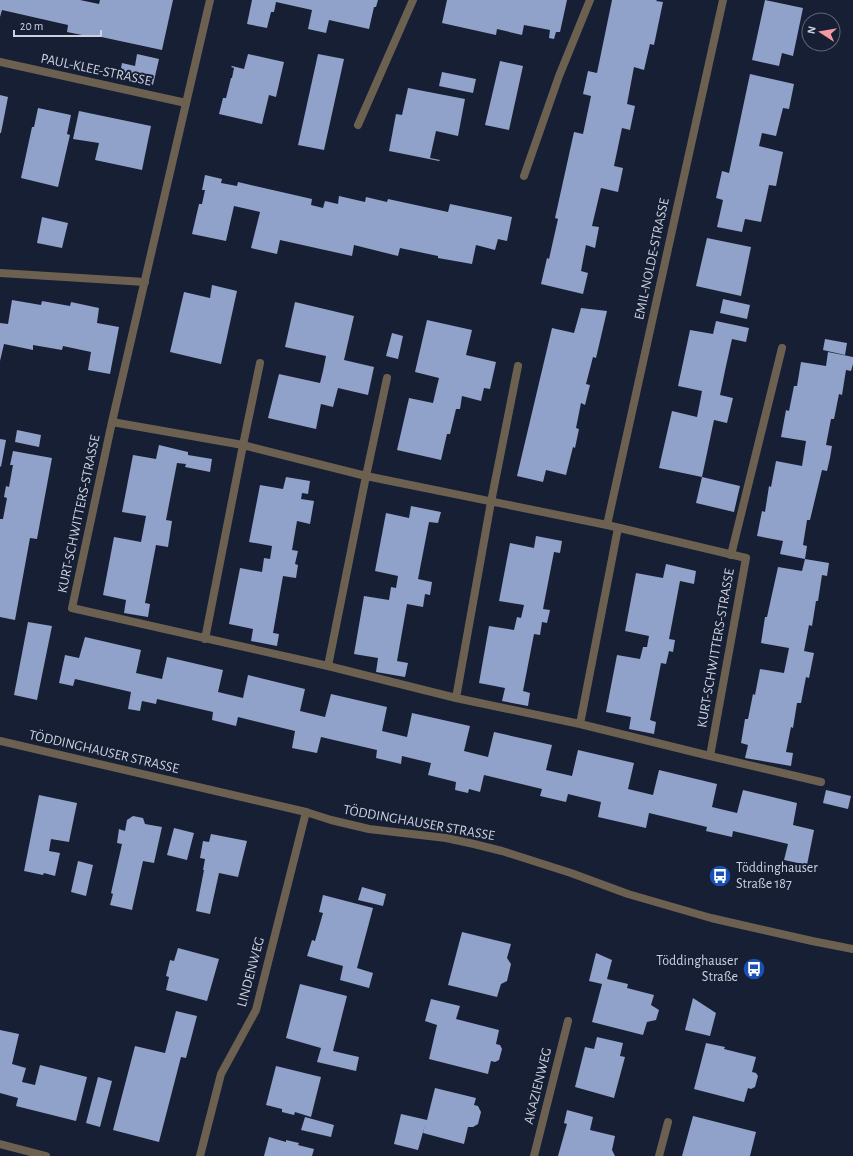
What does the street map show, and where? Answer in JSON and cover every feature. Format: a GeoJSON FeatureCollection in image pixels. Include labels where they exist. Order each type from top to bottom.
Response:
{"type":"FeatureCollection","features":[{"type":"Feature","properties":{"kind":"street"},"geometry":{"type":"LineString","coordinates":[[112,422],[210,0]]}},
{"type":"Feature","properties":{"kind":"street"},"geometry":{"type":"LineString","coordinates":[[358,125],[413,0]]}},
{"type":"Feature","properties":{"kind":"street"},"geometry":{"type":"LineString","coordinates":[[524,176],[559,76],[590,0]]}},
{"type":"Feature","properties":{"kind":"street","name":"EMIL-NOLDE-STRASSE"},"geometry":{"type":"LineString","coordinates":[[607,525],[723,0]]}},
{"type":"Feature","properties":{"kind":"street","name":"PAUL-KLEE-STRASSE"},"geometry":{"type":"LineString","coordinates":[[0,62],[186,103]]}},
{"type":"Feature","properties":{"kind":"street"},"geometry":{"type":"LineString","coordinates":[[0,273],[144,282]]}},
{"type":"Feature","properties":{"kind":"street","name":"KURT-SCHWITTERS-STRASSE"},"geometry":{"type":"LineString","coordinates":[[731,555],[782,348]]}},
{"type":"Feature","properties":{"kind":"street"},"geometry":{"type":"LineString","coordinates":[[205,639],[260,364]]}},
{"type":"Feature","properties":{"kind":"street"},"geometry":{"type":"LineString","coordinates":[[456,698],[491,502],[518,366]]}},
{"type":"Feature","properties":{"kind":"street"},"geometry":{"type":"LineString","coordinates":[[328,666],[387,378]]}},
{"type":"Feature","properties":{"kind":"street","name":"KURT-SCHWITTERS-STRASSE"},"geometry":{"type":"LineString","coordinates":[[710,756],[746,558],[607,525],[366,476],[243,445],[112,422],[72,608],[328,666],[456,698],[580,724],[710,756],[821,782]]}},
{"type":"Feature","properties":{"kind":"street"},"geometry":{"type":"LineString","coordinates":[[580,724],[618,528]]}},
{"type":"Feature","properties":{"kind":"street","name":"TÖDDINGHAUSER STRASSE"},"geometry":{"type":"LineString","coordinates":[[0,741],[306,812],[369,830],[446,838],[474,844],[502,851],[571,873],[628,894],[712,918],[853,950]]}},
{"type":"Feature","properties":{"kind":"street","name":"LINDENWEG"},"geometry":{"type":"LineString","coordinates":[[200,1156],[221,1074],[256,1010],[306,812]]}},
{"type":"Feature","properties":{"kind":"street","name":"AKAZIENWEG"},"geometry":{"type":"LineString","coordinates":[[534,1156],[568,1021]]}},
{"type":"Feature","properties":{"kind":"street"},"geometry":{"type":"LineString","coordinates":[[658,1156],[668,1122]]}},
{"type":"Feature","properties":{"kind":"street"},"geometry":{"type":"LineString","coordinates":[[0,1144],[46,1156]]}},
{"type":"Feature","properties":{"kind":"building"},"geometry":{"type":"Polygon","coordinates":[[[0,0],[80,0],[99,4],[100,0],[173,0],[162,50],[92,35],[92,37],[67,32],[68,25],[2,10],[0,17],[0,0]]]}},
{"type":"Feature","properties":{"kind":"building"},"geometry":{"type":"Polygon","coordinates":[[[252,0],[378,0],[376,7],[374,7],[369,29],[329,20],[326,33],[308,29],[312,10],[276,2],[274,12],[271,12],[267,28],[247,24],[252,0]]]}},
{"type":"Feature","properties":{"kind":"building"},"geometry":{"type":"Polygon","coordinates":[[[447,0],[567,0],[560,32],[556,32],[554,39],[549,38],[550,30],[524,25],[522,35],[497,29],[496,35],[442,23],[447,0]]]}},
{"type":"Feature","properties":{"kind":"building"},"geometry":{"type":"Polygon","coordinates":[[[612,0],[657,0],[656,1],[663,2],[654,45],[650,44],[644,70],[634,67],[627,104],[635,106],[630,130],[622,128],[614,166],[623,168],[618,192],[601,188],[592,226],[599,227],[595,248],[586,245],[581,271],[588,273],[583,294],[541,284],[547,258],[549,259],[558,219],[555,218],[574,132],[583,134],[591,96],[583,94],[588,71],[597,73],[612,0]]]}},
{"type":"Feature","properties":{"kind":"building"},"geometry":{"type":"Polygon","coordinates":[[[765,0],[803,8],[793,56],[782,53],[779,66],[752,60],[765,0]]]}},
{"type":"Feature","properties":{"kind":"building"},"geometry":{"type":"Polygon","coordinates":[[[137,54],[159,59],[153,85],[119,78],[122,63],[135,66],[137,54]]]}},
{"type":"Feature","properties":{"kind":"building"},"geometry":{"type":"Polygon","coordinates":[[[248,54],[284,62],[276,97],[269,95],[262,124],[219,114],[223,98],[226,98],[232,78],[234,68],[231,67],[244,69],[248,54]]]}},
{"type":"Feature","properties":{"kind":"building"},"geometry":{"type":"Polygon","coordinates":[[[318,54],[344,59],[324,150],[298,145],[318,54]]]}},
{"type":"Feature","properties":{"kind":"building"},"geometry":{"type":"Polygon","coordinates":[[[500,61],[523,66],[509,130],[485,125],[500,61]]]}},
{"type":"Feature","properties":{"kind":"building"},"geometry":{"type":"Polygon","coordinates":[[[442,72],[476,79],[473,93],[439,86],[442,72]]]}},
{"type":"Feature","properties":{"kind":"building"},"geometry":{"type":"Polygon","coordinates":[[[750,74],[794,84],[789,109],[783,108],[776,136],[762,133],[759,146],[783,152],[776,186],[769,185],[761,222],[745,219],[742,232],[717,227],[723,200],[716,198],[722,171],[729,173],[750,74]]]}},
{"type":"Feature","properties":{"kind":"building"},"geometry":{"type":"Polygon","coordinates":[[[408,88],[465,99],[458,136],[436,131],[430,158],[440,160],[439,161],[389,151],[396,114],[402,115],[408,88]]]}},
{"type":"Feature","properties":{"kind":"building"},"geometry":{"type":"Polygon","coordinates":[[[0,95],[8,97],[1,133],[0,133],[0,95]]]}},
{"type":"Feature","properties":{"kind":"building"},"geometry":{"type":"Polygon","coordinates":[[[38,108],[71,115],[67,134],[70,135],[58,187],[21,178],[32,127],[34,127],[38,108]]]}},
{"type":"Feature","properties":{"kind":"building"},"geometry":{"type":"Polygon","coordinates":[[[79,111],[151,126],[142,170],[95,160],[99,143],[73,139],[79,111]]]}},
{"type":"Feature","properties":{"kind":"building"},"geometry":{"type":"Polygon","coordinates":[[[205,175],[222,179],[221,183],[237,186],[238,182],[312,199],[311,205],[323,208],[325,201],[338,204],[339,196],[365,202],[366,197],[387,202],[388,199],[448,212],[450,204],[512,217],[507,241],[498,239],[495,250],[476,245],[472,264],[438,258],[438,256],[400,248],[398,256],[354,245],[352,256],[280,240],[277,254],[251,248],[260,212],[234,206],[226,241],[192,234],[199,204],[202,204],[205,190],[202,190],[205,175]]]}},
{"type":"Feature","properties":{"kind":"building"},"geometry":{"type":"Polygon","coordinates":[[[42,217],[68,223],[62,248],[37,243],[42,217]]]}},
{"type":"Feature","properties":{"kind":"building"},"geometry":{"type":"Polygon","coordinates":[[[707,238],[751,247],[741,296],[696,286],[707,238]]]}},
{"type":"Feature","properties":{"kind":"building"},"geometry":{"type":"Polygon","coordinates":[[[212,285],[237,291],[221,364],[170,352],[184,292],[210,298],[212,285]]]}},
{"type":"Feature","properties":{"kind":"building"},"geometry":{"type":"Polygon","coordinates":[[[723,299],[750,305],[747,319],[720,313],[723,299]]]}},
{"type":"Feature","properties":{"kind":"building"},"geometry":{"type":"Polygon","coordinates":[[[12,300],[41,305],[42,301],[70,306],[71,302],[99,308],[97,323],[119,327],[110,374],[88,370],[91,352],[63,346],[62,350],[33,345],[33,350],[4,344],[0,361],[0,323],[8,324],[12,300]]]}},
{"type":"Feature","properties":{"kind":"building"},"geometry":{"type":"Polygon","coordinates":[[[295,302],[354,316],[344,360],[374,367],[368,395],[338,388],[333,407],[321,404],[316,429],[268,418],[279,374],[320,383],[323,371],[326,356],[285,347],[295,302]]]}},
{"type":"Feature","properties":{"kind":"building"},"geometry":{"type":"Polygon","coordinates":[[[581,308],[607,311],[596,358],[593,357],[586,384],[590,385],[585,405],[581,403],[576,428],[579,429],[575,448],[573,447],[566,475],[546,470],[543,482],[517,476],[552,328],[574,333],[581,308]]]}},
{"type":"Feature","properties":{"kind":"building"},"geometry":{"type":"Polygon","coordinates":[[[427,320],[472,330],[466,355],[496,362],[490,389],[484,388],[481,401],[462,396],[460,409],[456,409],[450,434],[447,434],[441,460],[397,450],[409,398],[433,403],[439,378],[415,372],[427,320]]]}},
{"type":"Feature","properties":{"kind":"building"},"geometry":{"type":"Polygon","coordinates":[[[716,321],[749,328],[746,342],[732,339],[720,395],[733,398],[727,423],[714,420],[702,477],[659,468],[672,411],[697,417],[702,391],[678,386],[690,330],[713,334],[716,321]]]}},
{"type":"Feature","properties":{"kind":"building"},"geometry":{"type":"Polygon","coordinates":[[[392,333],[403,336],[398,359],[386,356],[392,333]]]}},
{"type":"Feature","properties":{"kind":"building"},"geometry":{"type":"Polygon","coordinates":[[[825,339],[847,343],[845,355],[823,350],[825,339]]]}},
{"type":"Feature","properties":{"kind":"building"},"geometry":{"type":"Polygon","coordinates":[[[828,352],[853,357],[853,364],[851,371],[846,370],[842,395],[839,394],[834,419],[831,419],[826,445],[832,446],[830,458],[827,471],[822,470],[810,520],[807,520],[803,545],[807,546],[805,559],[780,554],[783,541],[757,536],[762,511],[765,512],[769,486],[771,487],[776,461],[802,466],[806,441],[781,437],[786,410],[789,411],[794,386],[797,386],[801,362],[826,366],[828,352]]]}},
{"type":"Feature","properties":{"kind":"building"},"geometry":{"type":"Polygon","coordinates":[[[17,430],[41,435],[39,447],[15,442],[17,430]]]}},
{"type":"Feature","properties":{"kind":"building"},"geometry":{"type":"Polygon","coordinates":[[[0,439],[6,440],[1,467],[0,466],[0,439]]]}},
{"type":"Feature","properties":{"kind":"building"},"geometry":{"type":"Polygon","coordinates":[[[159,445],[188,452],[188,455],[212,459],[210,472],[185,467],[186,464],[177,463],[166,520],[172,521],[168,547],[156,545],[145,603],[150,604],[148,617],[124,613],[126,600],[103,595],[114,537],[141,542],[146,516],[122,512],[133,455],[156,459],[159,445]]]}},
{"type":"Feature","properties":{"kind":"building"},"geometry":{"type":"Polygon","coordinates":[[[13,451],[52,458],[37,539],[30,538],[15,620],[0,617],[0,519],[3,519],[7,498],[4,497],[6,486],[9,487],[13,465],[10,465],[13,451]]]}},
{"type":"Feature","properties":{"kind":"building"},"geometry":{"type":"Polygon","coordinates":[[[286,477],[310,481],[308,494],[302,493],[301,499],[314,501],[310,524],[297,521],[292,550],[298,551],[295,564],[298,565],[296,578],[283,576],[273,633],[279,634],[277,646],[251,641],[253,629],[229,624],[240,568],[262,572],[264,558],[270,559],[272,546],[249,542],[260,485],[283,489],[286,477]]]}},
{"type":"Feature","properties":{"kind":"building"},"geometry":{"type":"Polygon","coordinates":[[[702,477],[740,486],[734,512],[696,503],[702,477]]]}},
{"type":"Feature","properties":{"kind":"building"},"geometry":{"type":"Polygon","coordinates":[[[411,506],[441,512],[438,523],[429,522],[418,579],[432,582],[430,595],[425,594],[423,607],[407,604],[397,661],[408,663],[405,677],[376,672],[378,658],[354,654],[364,596],[389,600],[391,587],[396,588],[398,576],[375,571],[386,513],[409,518],[411,506]]]}},
{"type":"Feature","properties":{"kind":"building"},"geometry":{"type":"Polygon","coordinates":[[[536,536],[562,541],[560,553],[554,552],[543,609],[550,610],[547,623],[542,622],[540,635],[534,634],[523,691],[530,693],[528,706],[502,701],[505,688],[479,683],[489,626],[514,630],[517,617],[521,618],[524,605],[499,601],[510,543],[534,548],[536,536]]]}},
{"type":"Feature","properties":{"kind":"building"},"geometry":{"type":"Polygon","coordinates":[[[805,559],[829,563],[827,576],[822,575],[818,601],[816,601],[812,626],[809,625],[804,651],[814,653],[809,678],[806,677],[801,703],[797,703],[793,728],[791,727],[786,752],[793,753],[791,766],[745,758],[748,745],[741,743],[745,719],[748,719],[753,694],[755,695],[760,669],[784,673],[789,648],[761,643],[765,617],[767,617],[778,567],[802,571],[805,559]]]}},
{"type":"Feature","properties":{"kind":"building"},"geometry":{"type":"Polygon","coordinates":[[[666,564],[696,571],[694,584],[680,581],[669,639],[675,640],[673,652],[669,651],[666,664],[661,663],[650,720],[656,722],[654,734],[629,729],[631,717],[606,712],[617,655],[640,659],[643,647],[647,647],[649,636],[625,631],[636,573],[663,578],[666,564]]]}},
{"type":"Feature","properties":{"kind":"building"},"geometry":{"type":"Polygon","coordinates":[[[28,622],[52,626],[37,700],[14,695],[28,622]]]}},
{"type":"Feature","properties":{"kind":"building"},"geometry":{"type":"Polygon","coordinates":[[[85,637],[141,650],[136,673],[162,679],[167,657],[223,670],[218,692],[243,698],[248,675],[305,689],[300,711],[325,717],[331,694],[387,707],[382,731],[407,737],[412,713],[470,726],[464,751],[488,757],[494,732],[552,745],[546,770],[572,776],[578,750],[634,763],[628,789],[653,795],[659,770],[717,784],[712,807],[737,813],[743,790],[797,803],[793,825],[814,830],[807,865],[784,860],[788,844],[733,831],[732,837],[706,831],[707,827],[649,813],[646,828],[598,817],[601,802],[568,794],[566,802],[540,796],[542,789],[484,775],[480,792],[469,789],[468,793],[455,790],[456,782],[428,775],[431,763],[402,756],[401,764],[376,758],[377,750],[321,737],[317,753],[292,748],[295,731],[238,717],[236,726],[212,720],[213,712],[157,699],[156,704],[142,701],[140,711],[128,709],[131,692],[75,679],[73,686],[59,683],[65,655],[79,658],[85,637]]]}},
{"type":"Feature","properties":{"kind":"building"},"geometry":{"type":"Polygon","coordinates":[[[826,790],[851,796],[848,809],[823,803],[826,790]]]}},
{"type":"Feature","properties":{"kind":"building"},"geometry":{"type":"Polygon","coordinates":[[[39,795],[77,803],[69,842],[51,839],[49,851],[60,853],[55,876],[44,873],[43,875],[24,871],[39,795]]]}},
{"type":"Feature","properties":{"kind":"building"},"geometry":{"type":"Polygon","coordinates":[[[133,816],[143,818],[145,824],[162,827],[154,863],[143,861],[132,910],[110,905],[113,894],[111,893],[122,844],[117,843],[119,829],[125,831],[127,820],[133,816]]]}},
{"type":"Feature","properties":{"kind":"building"},"geometry":{"type":"Polygon","coordinates":[[[174,828],[194,833],[187,860],[167,855],[174,828]]]}},
{"type":"Feature","properties":{"kind":"building"},"geometry":{"type":"Polygon","coordinates":[[[211,834],[247,841],[238,877],[219,873],[210,914],[196,911],[204,870],[205,859],[200,858],[203,841],[209,842],[211,834]]]}},
{"type":"Feature","properties":{"kind":"building"},"geometry":{"type":"Polygon","coordinates":[[[78,861],[93,865],[86,896],[71,892],[78,861]]]}},
{"type":"Feature","properties":{"kind":"building"},"geometry":{"type":"Polygon","coordinates":[[[362,887],[386,894],[383,906],[358,900],[362,887]]]}},
{"type":"Feature","properties":{"kind":"building"},"geometry":{"type":"Polygon","coordinates":[[[323,895],[373,908],[357,968],[373,973],[369,988],[340,980],[343,966],[307,956],[312,940],[315,941],[323,913],[319,912],[323,895]]]}},
{"type":"Feature","properties":{"kind":"building"},"geometry":{"type":"Polygon","coordinates":[[[462,932],[511,944],[507,958],[511,964],[507,981],[501,984],[497,997],[448,985],[462,932]]]}},
{"type":"Feature","properties":{"kind":"building"},"geometry":{"type":"Polygon","coordinates":[[[178,948],[219,959],[207,1001],[166,990],[169,977],[166,976],[170,960],[174,961],[178,948]]]}},
{"type":"Feature","properties":{"kind":"building"},"geometry":{"type":"Polygon","coordinates":[[[596,953],[612,960],[607,979],[628,984],[627,988],[654,995],[651,1005],[659,1010],[656,1020],[647,1022],[643,1035],[592,1022],[602,984],[589,981],[596,953]]]}},
{"type":"Feature","properties":{"kind":"building"},"geometry":{"type":"Polygon","coordinates":[[[300,984],[347,996],[333,1051],[359,1057],[356,1071],[317,1062],[321,1048],[286,1038],[300,984]]]}},
{"type":"Feature","properties":{"kind":"building"},"geometry":{"type":"Polygon","coordinates":[[[693,998],[716,1013],[710,1036],[685,1030],[693,998]]]}},
{"type":"Feature","properties":{"kind":"building"},"geometry":{"type":"Polygon","coordinates":[[[431,999],[460,1006],[456,1019],[499,1030],[496,1044],[500,1045],[502,1049],[499,1060],[495,1062],[491,1061],[488,1074],[429,1059],[437,1025],[425,1021],[431,999]]]}},
{"type":"Feature","properties":{"kind":"building"},"geometry":{"type":"Polygon","coordinates":[[[176,1011],[197,1016],[186,1058],[181,1057],[159,1142],[113,1130],[135,1046],[165,1053],[176,1011]]]}},
{"type":"Feature","properties":{"kind":"building"},"geometry":{"type":"Polygon","coordinates":[[[0,1030],[19,1034],[12,1064],[26,1068],[22,1082],[35,1085],[40,1065],[87,1077],[76,1121],[16,1106],[18,1098],[0,1093],[0,1030]]]}},
{"type":"Feature","properties":{"kind":"building"},"geometry":{"type":"Polygon","coordinates":[[[597,1037],[623,1043],[620,1056],[625,1057],[614,1098],[575,1087],[585,1047],[594,1049],[597,1037]]]}},
{"type":"Feature","properties":{"kind":"building"},"geometry":{"type":"Polygon","coordinates":[[[706,1043],[725,1047],[724,1049],[756,1057],[752,1072],[756,1073],[758,1076],[755,1087],[751,1089],[748,1088],[744,1102],[694,1089],[706,1043]]]}},
{"type":"Feature","properties":{"kind":"building"},"geometry":{"type":"Polygon","coordinates":[[[276,1066],[321,1077],[311,1117],[295,1112],[294,1115],[282,1112],[282,1109],[266,1105],[276,1066]]]}},
{"type":"Feature","properties":{"kind":"building"},"geometry":{"type":"Polygon","coordinates":[[[98,1077],[112,1081],[100,1127],[86,1123],[98,1077]]]}},
{"type":"Feature","properties":{"kind":"building"},"geometry":{"type":"Polygon","coordinates":[[[435,1088],[476,1098],[474,1105],[478,1106],[481,1112],[478,1124],[473,1127],[468,1127],[464,1144],[423,1133],[425,1125],[418,1150],[394,1144],[401,1114],[427,1120],[435,1088]]]}},
{"type":"Feature","properties":{"kind":"building"},"geometry":{"type":"Polygon","coordinates":[[[567,1110],[593,1117],[590,1130],[615,1136],[612,1150],[615,1156],[558,1156],[567,1124],[564,1123],[567,1110]]]}},
{"type":"Feature","properties":{"kind":"building"},"geometry":{"type":"Polygon","coordinates":[[[693,1116],[756,1132],[750,1156],[682,1156],[693,1116]]]}},
{"type":"Feature","properties":{"kind":"building"},"geometry":{"type":"Polygon","coordinates":[[[305,1117],[334,1125],[331,1137],[301,1130],[305,1117]]]}},
{"type":"Feature","properties":{"kind":"building"},"geometry":{"type":"Polygon","coordinates":[[[269,1137],[286,1142],[286,1140],[299,1143],[298,1145],[314,1149],[312,1156],[264,1156],[269,1137]]]}},
{"type":"Feature","properties":{"kind":"place","name":"Töddinghauser Straße 187"},"geometry":{"type":"Point","coordinates":[720,876]}},
{"type":"Feature","properties":{"kind":"place","name":"Töddinghauser Straße"},"geometry":{"type":"Point","coordinates":[754,969]}}]}
